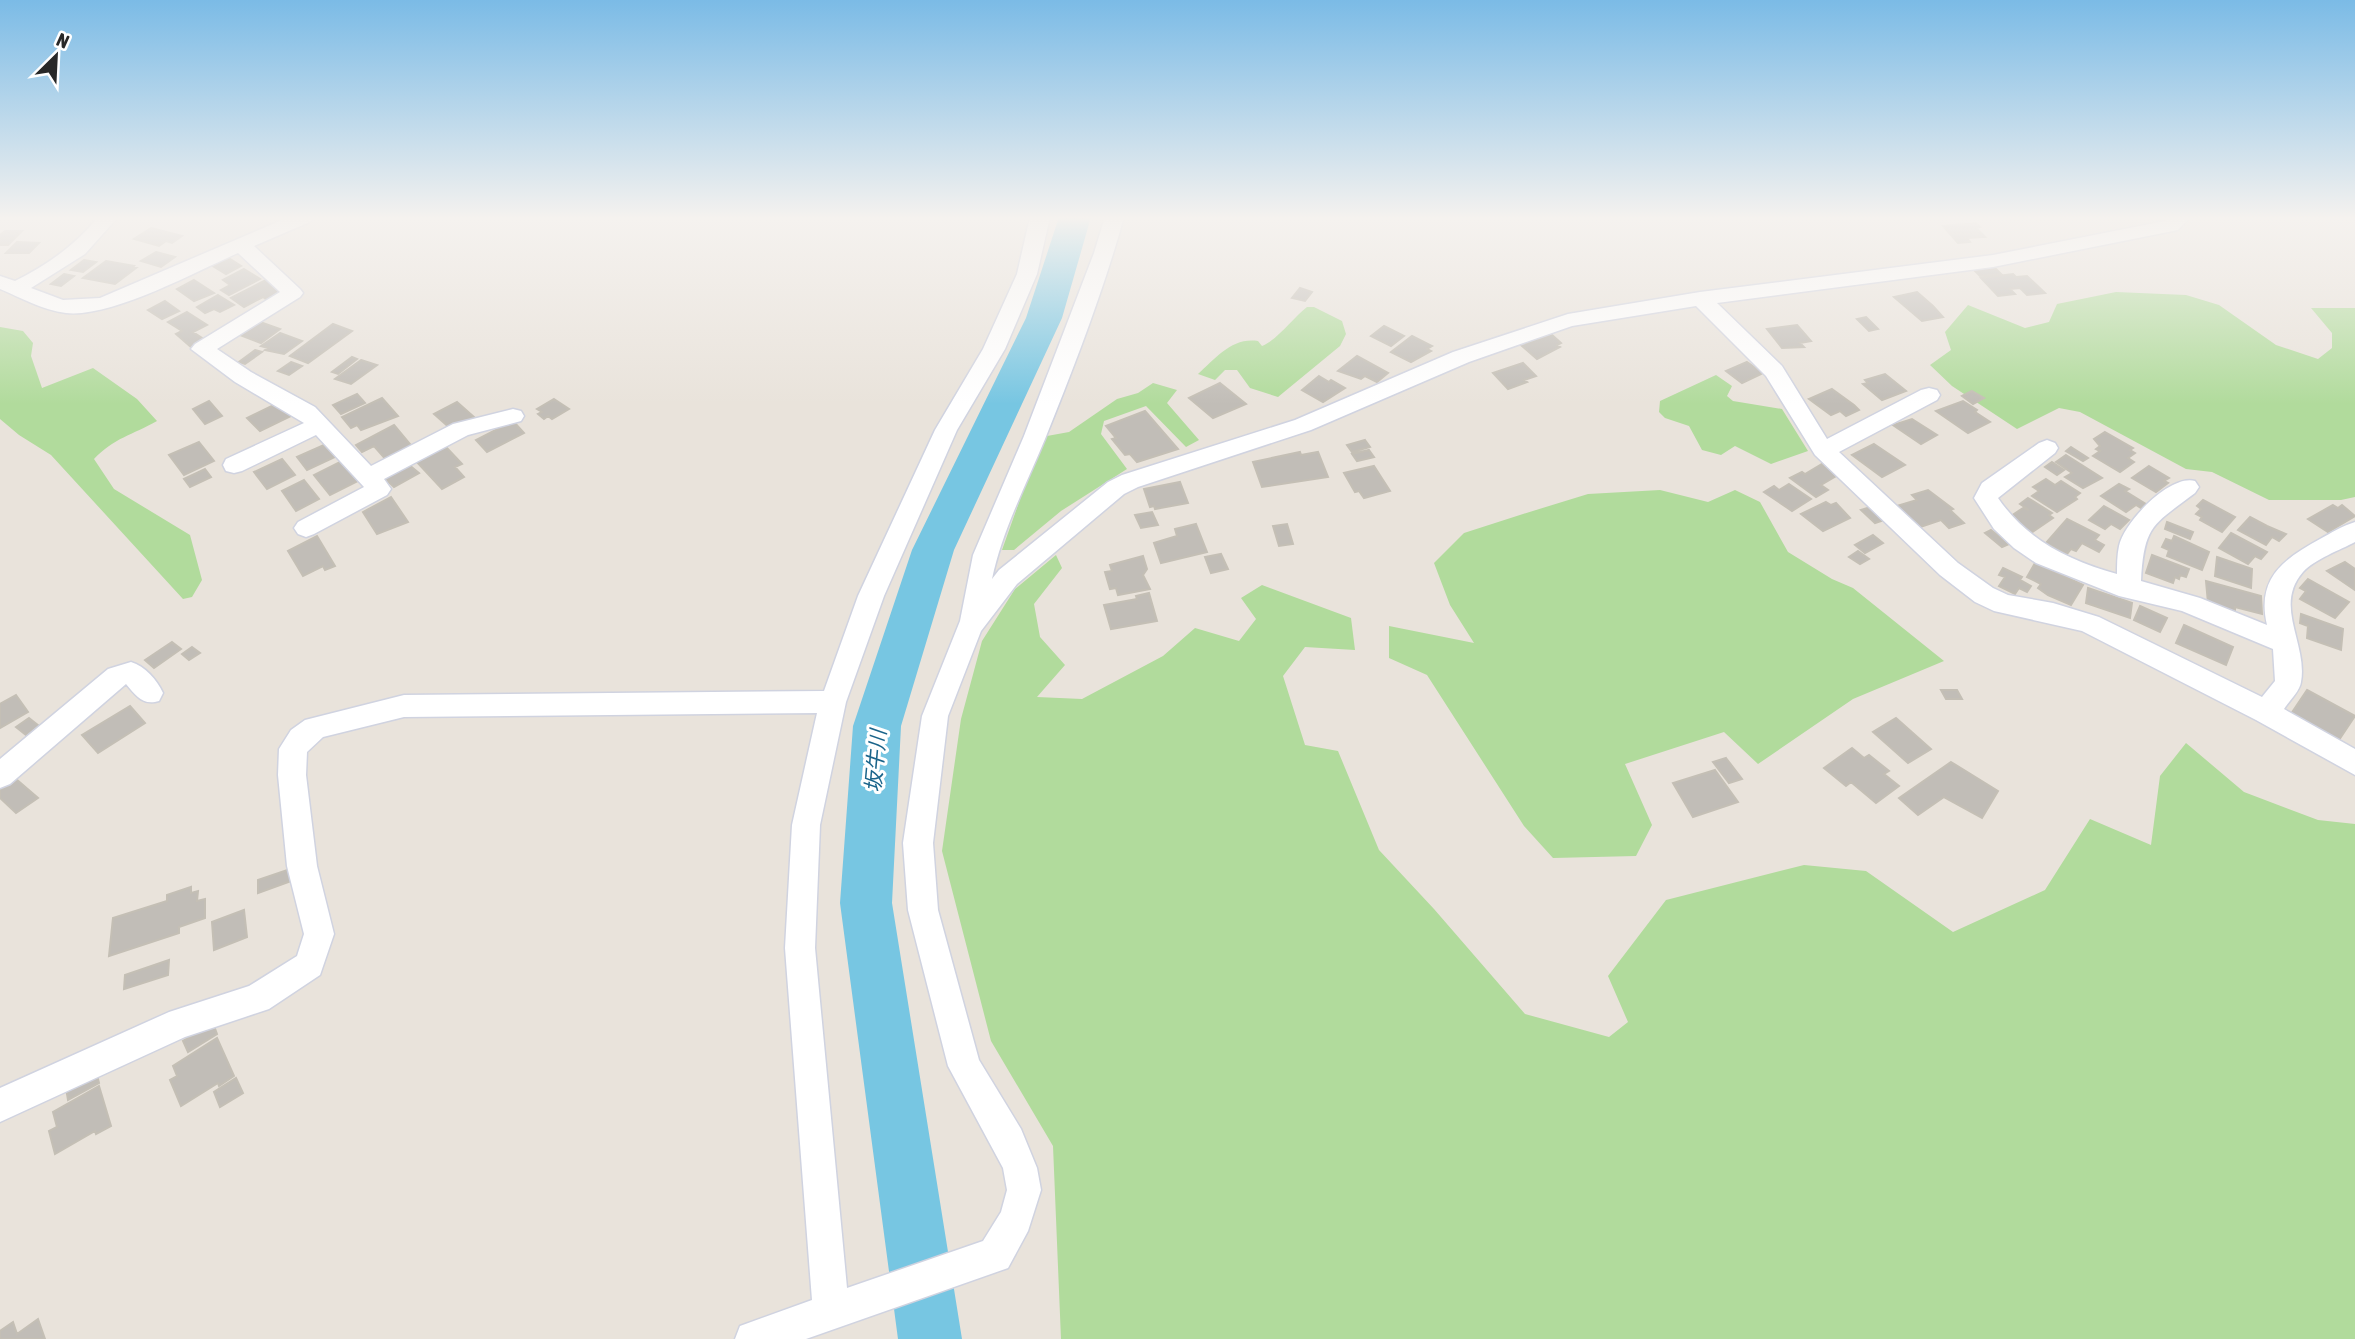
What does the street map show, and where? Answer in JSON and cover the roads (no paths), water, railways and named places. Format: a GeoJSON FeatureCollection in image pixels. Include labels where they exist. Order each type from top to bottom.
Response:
{"type":"FeatureCollection","features":[{"type":"Feature","properties":{"kind":"street"},"geometry":{"type":"LineString","coordinates":[[8,285],[50,306],[66,309],[87,308],[106,303],[159,279]]}},
{"type":"Feature","properties":{"kind":"street"},"geometry":{"type":"LineString","coordinates":[[278,279],[293,293],[202,349],[243,377],[279,394],[307,412],[379,489],[306,528]]}},
{"type":"Feature","properties":{"kind":"street"},"geometry":{"type":"LineString","coordinates":[[831,1310],[800,948],[806,825],[833,702],[876,584],[946,430],[994,349],[1025,279]]}},
{"type":"Feature","properties":{"kind":"street"},"geometry":{"type":"LineString","coordinates":[[753,1339],[995,1255],[1016,1219],[1024,1190],[1020,1168],[1009,1141],[964,1066],[923,910],[918,843],[934,716],[970,627],[985,555],[1045,410],[1094,279]]}},
{"type":"Feature","properties":{"kind":"street"},"geometry":{"type":"LineString","coordinates":[[970,627],[1008,577],[1116,488],[1130,481],[1303,425],[1461,357],[1568,320],[1637,307],[1850,279]]}},
{"type":"Feature","properties":{"kind":"street"},"geometry":{"type":"LineString","coordinates":[[1700,299],[1772,369],[1793,398],[1809,432],[1823,450],[1949,569],[1984,596],[2004,604],[2053,613],[2090,624],[2266,712],[2355,763]]}},
{"type":"Feature","properties":{"kind":"street"},"geometry":{"type":"LineString","coordinates":[[1823,450],[1929,396]]}},
{"type":"Feature","properties":{"kind":"street"},"geometry":{"type":"LineString","coordinates":[[369,477],[461,429],[513,416]]}},
{"type":"Feature","properties":{"kind":"street"},"geometry":{"type":"LineString","coordinates":[[234,465],[320,424]]}},
{"type":"Feature","properties":{"kind":"street"},"geometry":{"type":"LineString","coordinates":[[2048,448],[1990,489],[1986,498],[1997,519],[2021,541],[2081,574],[2128,589],[2179,600],[2282,642]]}},
{"type":"Feature","properties":{"kind":"street"},"geometry":{"type":"LineString","coordinates":[[2128,589],[2131,544],[2149,515],[2187,487]]}},
{"type":"Feature","properties":{"kind":"street"},"geometry":{"type":"LineString","coordinates":[[2266,712],[2288,683],[2288,659],[2276,609],[2283,581],[2296,563],[2355,531]]}},
{"type":"Feature","properties":{"kind":"street"},"geometry":{"type":"LineString","coordinates":[[0,776],[117,676],[131,672],[150,693]]}},
{"type":"Feature","properties":{"kind":"street"},"geometry":{"type":"LineString","coordinates":[[0,1105],[180,1023],[258,998],[309,965],[319,934],[302,866],[292,775],[293,749],[315,728],[404,706],[833,702]]}},
{"type":"Feature","properties":{"kind":"waterway","name":"坂牛川"},"geometry":{"type":"LineString","coordinates":[[930,1339],[866,903],[877,726],[933,550],[1044,318],[1056,279]]}}]}
